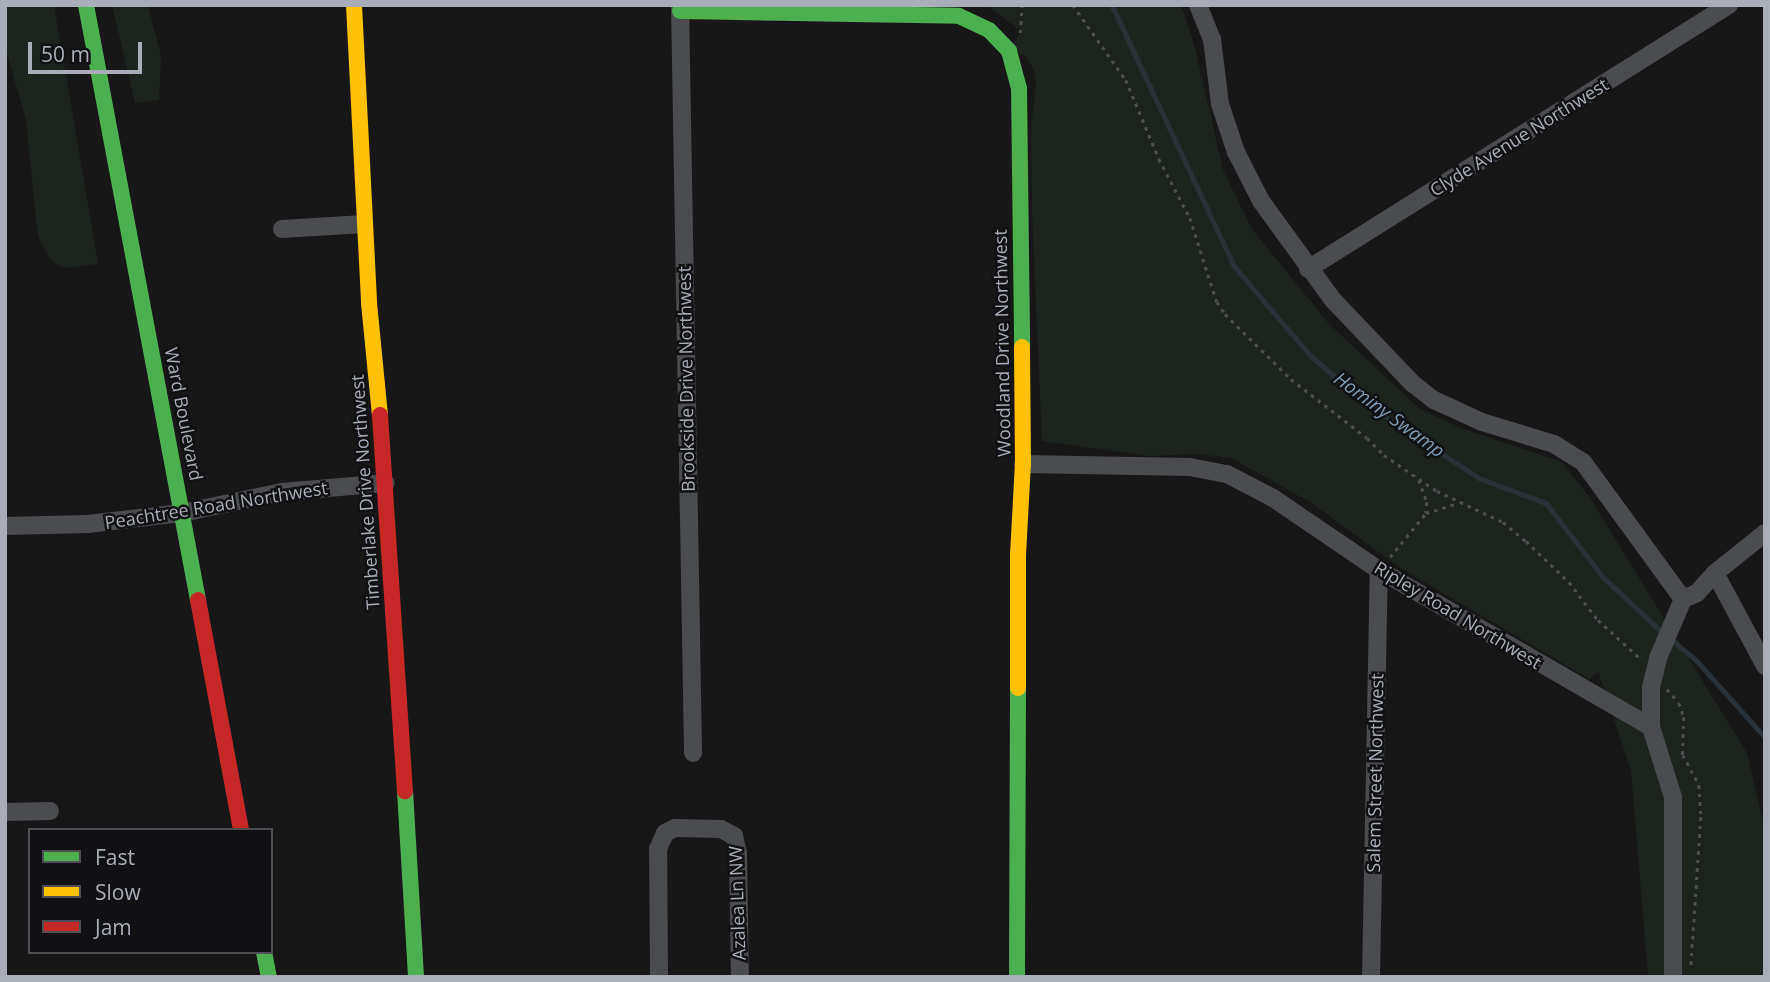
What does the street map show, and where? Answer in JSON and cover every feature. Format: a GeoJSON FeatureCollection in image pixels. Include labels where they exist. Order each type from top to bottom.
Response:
{"type":"FeatureCollection","features":[{"type":"Feature","properties":{"kind":"street","name":"Ward Boulevard"},"geometry":{"type":"LineString","coordinates":[[86,5],[241,828]]}},
{"type":"Feature","properties":{"kind":"street","name":"Timberlake Drive Northwest"},"geometry":{"type":"LineString","coordinates":[[354,5],[364,224],[386,483],[416,977]]}},
{"type":"Feature","properties":{"kind":"street","name":"Clyde Avenue Northwest"},"geometry":{"type":"LineString","coordinates":[[1308,269],[1729,5]]}},
{"type":"Feature","properties":{"kind":"street"},"geometry":{"type":"LineString","coordinates":[[1199,6],[1212,39],[1220,104],[1236,152],[1261,201],[1308,269],[1374,346],[1434,400],[1482,422],[1554,444],[1583,462],[1683,599]]}},
{"type":"Feature","properties":{"kind":"street"},"geometry":{"type":"LineString","coordinates":[[680,8],[959,16],[989,30],[1009,51]]}},
{"type":"Feature","properties":{"kind":"street","name":"Brookside Drive Northwest"},"geometry":{"type":"LineString","coordinates":[[680,8],[693,753]]}},
{"type":"Feature","properties":{"kind":"street","name":"Woodland Drive Northwest"},"geometry":{"type":"LineString","coordinates":[[1009,51],[1019,88],[1023,464],[1017,569],[1017,977]]}},
{"type":"Feature","properties":{"kind":"street"},"geometry":{"type":"LineString","coordinates":[[282,229],[364,224]]}},
{"type":"Feature","properties":{"kind":"street","name":"Ripley Road Northwest"},"geometry":{"type":"LineString","coordinates":[[1023,464],[1190,467],[1227,474],[1273,498],[1379,570],[1651,727]]}},
{"type":"Feature","properties":{"kind":"street","name":"Peachtree Road Northwest"},"geometry":{"type":"LineString","coordinates":[[5,526],[88,524],[182,513],[282,492],[386,483]]}},
{"type":"Feature","properties":{"kind":"street"},"geometry":{"type":"LineString","coordinates":[[1673,977],[1673,797],[1651,727],[1651,687],[1663,645],[1683,599],[1697,593],[1715,573],[1765,533]]}},
{"type":"Feature","properties":{"kind":"street","name":"Salem Street Northwest"},"geometry":{"type":"LineString","coordinates":[[1371,977],[1379,570]]}},
{"type":"Feature","properties":{"kind":"street"},"geometry":{"type":"LineString","coordinates":[[1715,573],[1765,666]]}},
{"type":"Feature","properties":{"kind":"street"},"geometry":{"type":"LineString","coordinates":[[5,812],[50,811]]}},
{"type":"Feature","properties":{"kind":"street","name":"Azalea Ln NW"},"geometry":{"type":"LineString","coordinates":[[659,977],[657,849],[665,834],[675,828],[721,829],[734,836],[738,853],[740,977]]}},
{"type":"Feature","properties":{"kind":"street"},"geometry":{"type":"LineString","coordinates":[[264,954],[269,977]]}},
{"type":"Feature","properties":{"kind":"path"},"geometry":{"type":"LineString","coordinates":[[1009,51],[1021,31],[1022,5]]}},
{"type":"Feature","properties":{"kind":"path"},"geometry":{"type":"LineString","coordinates":[[1073,5],[1126,80],[1159,159],[1190,218],[1217,302],[1225,314],[1308,394],[1367,438],[1384,455],[1419,480],[1503,522],[1544,557],[1569,582],[1598,620],[1644,661]]}},
{"type":"Feature","properties":{"kind":"path"},"geometry":{"type":"LineString","coordinates":[[1419,480],[1427,502],[1426,513]]}},
{"type":"Feature","properties":{"kind":"path"},"geometry":{"type":"LineString","coordinates":[[1379,570],[1426,513],[1449,503],[1461,503]]}},
{"type":"Feature","properties":{"kind":"shaded area"},"geometry":{"type":"Polygon","coordinates":[[[5,5],[54,5],[98,264],[63,268],[51,260],[38,237],[26,120],[5,46],[5,5]]]}},
{"type":"Feature","properties":{"kind":"shaded area"},"geometry":{"type":"Polygon","coordinates":[[[112,5],[148,5],[161,56],[159,100],[135,103],[112,5]]]}},
{"type":"Feature","properties":{"kind":"shaded area"},"geometry":{"type":"Polygon","coordinates":[[[987,5],[1179,5],[1195,48],[1223,170],[1252,229],[1329,324],[1420,409],[1463,429],[1562,462],[1590,498],[1747,753],[1765,830],[1765,977],[1648,977],[1631,770],[1598,672],[1589,679],[1399,567],[1310,502],[1231,458],[1199,454],[1149,456],[1042,441],[1032,212],[1031,129],[1036,81],[1033,68],[1024,55],[1009,51],[1021,31],[987,5]]]}},
{"type":"Feature","properties":{"kind":"waterway","name":"Hominy Swamp"},"geometry":{"type":"LineString","coordinates":[[1112,5],[1235,267],[1311,356],[1368,405],[1479,478],[1546,503],[1604,578],[1662,632]]}},
{"type":"Feature","properties":{"kind":"waterway","name":"Hominy Swamp"},"geometry":{"type":"LineString","coordinates":[[1672,640],[1697,661],[1765,737]]}},
{"type":"Feature","properties":{"kind":"traffic: fast"},"geometry":{"type":"LineString","coordinates":[[86,5],[198,600]]}},
{"type":"Feature","properties":{"kind":"traffic: fast"},"geometry":{"type":"LineString","coordinates":[[680,11],[959,16],[989,30],[1009,51],[1019,88],[1022,347]]}},
{"type":"Feature","properties":{"kind":"traffic: fast"},"geometry":{"type":"LineString","coordinates":[[1017,977],[1018,688]]}},
{"type":"Feature","properties":{"kind":"traffic: fast"},"geometry":{"type":"LineString","coordinates":[[405,791],[416,977]]}},
{"type":"Feature","properties":{"kind":"traffic: fast"},"geometry":{"type":"LineString","coordinates":[[264,954],[269,977]]}},
{"type":"Feature","properties":{"kind":"traffic: slow"},"geometry":{"type":"LineString","coordinates":[[354,5],[369,303],[380,415]]}},
{"type":"Feature","properties":{"kind":"traffic: slow"},"geometry":{"type":"LineString","coordinates":[[1018,688],[1018,555],[1023,464],[1022,347]]}},
{"type":"Feature","properties":{"kind":"traffic: jam"},"geometry":{"type":"LineString","coordinates":[[380,415],[405,791]]}},
{"type":"Feature","properties":{"kind":"traffic: jam"},"geometry":{"type":"LineString","coordinates":[[198,600],[241,828]]}}]}
